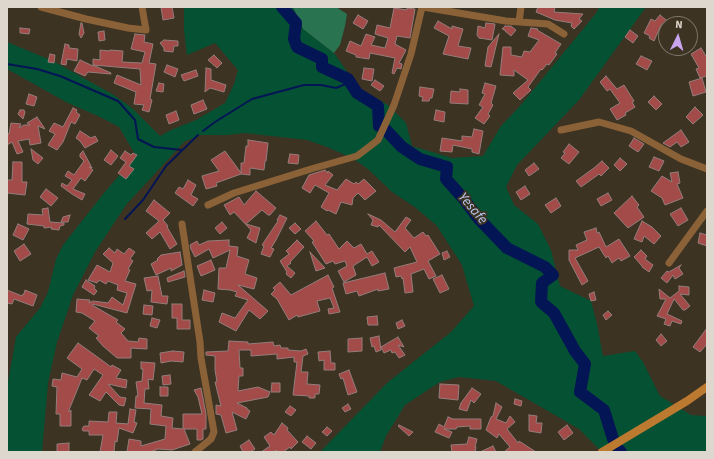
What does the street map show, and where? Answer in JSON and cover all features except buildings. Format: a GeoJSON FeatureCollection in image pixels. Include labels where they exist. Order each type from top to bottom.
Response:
{"type":"FeatureCollection","features":[{"type":"Feature","properties":{"kind":"street"},"geometry":{"type":"LineString","coordinates":[[41,7],[86,19],[128,28],[146,30],[142,7]]}},
{"type":"Feature","properties":{"kind":"street"},"geometry":{"type":"LineString","coordinates":[[208,206],[234,193],[357,156],[378,140],[394,105],[411,54],[422,7],[519,22],[548,24],[564,34]]}},
{"type":"Feature","properties":{"kind":"street"},"geometry":{"type":"LineString","coordinates":[[519,22],[521,7]]}},
{"type":"Feature","properties":{"kind":"street"},"geometry":{"type":"LineString","coordinates":[[561,130],[598,122],[631,131],[682,158],[707,169]]}},
{"type":"Feature","properties":{"kind":"street"},"geometry":{"type":"LineString","coordinates":[[669,263],[707,211]]}},
{"type":"Feature","properties":{"kind":"street"},"geometry":{"type":"LineString","coordinates":[[182,224],[200,342],[201,358],[214,432],[211,439],[195,452]]}},
{"type":"Feature","properties":{"kind":"street"},"geometry":{"type":"LineString","coordinates":[[602,452],[687,401],[707,387]]}},
{"type":"Feature","properties":{"kind":"green space"},"geometry":{"type":"Polygon","coordinates":[[[184,7],[293,7],[303,29],[334,53],[359,88],[388,105],[406,123],[412,146],[452,158],[483,156],[501,126],[520,106],[597,12],[599,7],[646,7],[579,100],[517,165],[506,187],[514,205],[538,224],[551,250],[560,286],[591,301],[603,356],[635,351],[643,362],[660,396],[691,415],[707,416],[707,452],[602,452],[579,429],[496,381],[459,377],[440,382],[405,405],[386,436],[380,452],[320,452],[387,383],[451,332],[474,306],[462,265],[437,226],[416,208],[392,192],[368,169],[352,158],[307,140],[245,133],[200,135],[184,142],[126,205],[95,252],[73,295],[57,342],[48,383],[42,452],[7,452],[7,388],[16,337],[40,308],[48,292],[56,259],[63,245],[104,193],[136,156],[119,127],[66,102],[7,69],[7,42],[53,61],[114,95],[132,108],[160,136],[196,120],[225,103],[234,84],[238,70],[215,43],[187,55],[184,31],[184,7]]]}},
{"type":"Feature","properties":{"kind":"green space"},"geometry":{"type":"Polygon","coordinates":[[[293,7],[336,7],[347,14],[340,45],[334,53],[303,29],[293,7]]]}},
{"type":"Feature","properties":{"kind":"waterway","name":"Yesafe"},"geometry":{"type":"LineString","coordinates":[[282,7],[296,23],[294,39],[297,47],[322,59],[322,67],[348,79],[357,93],[378,106],[379,126],[384,128],[402,147],[420,159],[447,167],[446,179],[478,218],[507,248],[545,267],[553,275],[542,283],[541,302],[554,313],[575,351],[585,364],[580,392],[604,410],[613,439]]}},
{"type":"Feature","properties":{"kind":"waterway"},"geometry":{"type":"LineString","coordinates":[[7,64],[37,69],[60,76],[118,101],[135,120],[138,139],[154,147],[182,150]]}},
{"type":"Feature","properties":{"kind":"waterway"},"geometry":{"type":"LineString","coordinates":[[203,131],[252,99],[304,85],[321,85],[336,88],[350,82]]}},
{"type":"Feature","properties":{"kind":"waterway"},"geometry":{"type":"LineString","coordinates":[[125,219],[143,200],[166,166],[198,135]]}}]}
